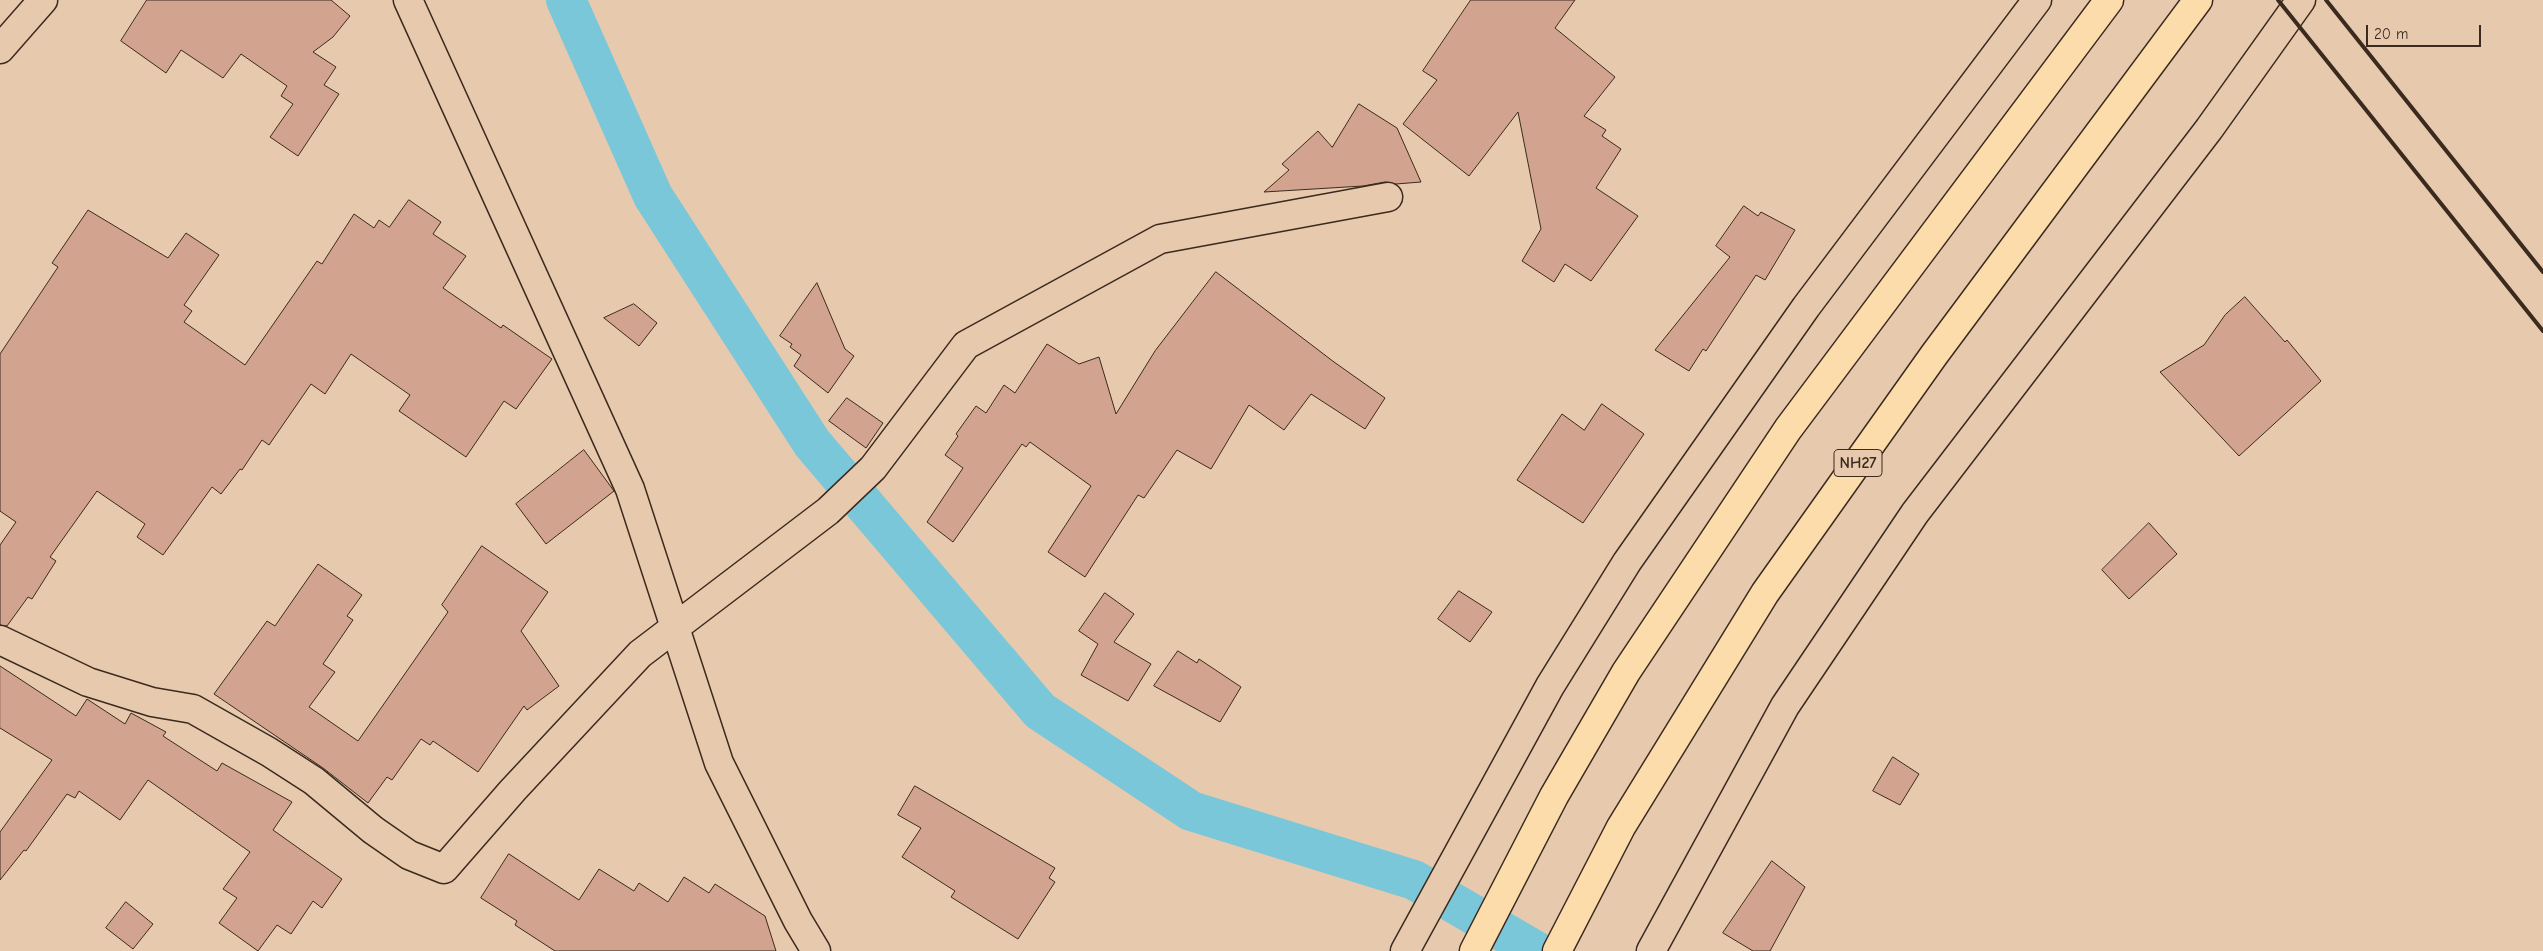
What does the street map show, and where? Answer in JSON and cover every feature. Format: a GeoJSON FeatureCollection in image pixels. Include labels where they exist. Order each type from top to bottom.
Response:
{"type":"FeatureCollection","features":[{"type":"Feature","properties":{"kind":"highway"},"geometry":{"type":"LineString","coordinates":[[1474,951],[1554,796],[1626,672],[1788,429],[2109,0]]}},
{"type":"Feature","properties":{"kind":"highway","name":"NH27"},"geometry":{"type":"LineString","coordinates":[[1557,951],[1620,827],[1765,593],[1934,355],[2198,0]]}},
{"type":"Feature","properties":{"kind":"street"},"geometry":{"type":"LineString","coordinates":[[0,49],[43,0]]}},
{"type":"Feature","properties":{"kind":"street"},"geometry":{"type":"LineString","coordinates":[[408,0],[630,489],[719,763],[798,921],[816,951]]}},
{"type":"Feature","properties":{"kind":"street"},"geometry":{"type":"LineString","coordinates":[[1405,951],[1450,872],[1550,686],[1627,562],[1806,307],[2037,0]]}},
{"type":"Feature","properties":{"kind":"street"},"geometry":{"type":"LineString","coordinates":[[1651,951],[1785,706],[1916,514],[2209,129],[2301,0]]}},
{"type":"Feature","properties":{"kind":"street"},"geometry":{"type":"LineString","coordinates":[[0,640],[88,682],[152,702],[193,710],[269,752],[314,782],[373,830],[410,855],[444,869],[514,790],[633,662],[675,627],[828,511],[872,468],[966,346],[1160,239],[1388,197]]}},
{"type":"Feature","properties":{"kind":"building"},"geometry":{"type":"Polygon","coordinates":[[[147,0],[331,0],[350,16],[333,37],[313,52],[336,67],[324,85],[339,94],[298,156],[270,137],[293,104],[281,96],[287,86],[241,54],[223,78],[181,50],[166,73],[121,41],[147,0]]]}},
{"type":"Feature","properties":{"kind":"building"},"geometry":{"type":"Polygon","coordinates":[[[1471,0],[1575,0],[1555,28],[1615,77],[1584,116],[1606,130],[1602,136],[1621,149],[1596,188],[1638,216],[1591,281],[1565,264],[1554,282],[1522,261],[1541,229],[1518,112],[1469,176],[1403,124],[1437,80],[1423,71],[1471,0]]]}},
{"type":"Feature","properties":{"kind":"building"},"geometry":{"type":"Polygon","coordinates":[[[1359,104],[1397,128],[1421,182],[1396,184],[1385,182],[1363,186],[1264,192],[1289,170],[1282,164],[1318,131],[1332,147],[1359,104]]]}},
{"type":"Feature","properties":{"kind":"building"},"geometry":{"type":"Polygon","coordinates":[[[409,200],[441,222],[433,234],[466,256],[443,288],[501,328],[503,325],[552,359],[516,409],[504,401],[466,457],[399,411],[410,395],[351,354],[325,394],[311,384],[269,445],[262,440],[242,470],[240,469],[221,494],[212,487],[163,555],[137,537],[145,524],[97,491],[50,557],[56,561],[32,599],[28,597],[7,626],[0,625],[0,545],[16,522],[0,511],[0,354],[58,267],[52,263],[88,210],[168,258],[186,233],[219,255],[184,305],[192,311],[184,322],[245,365],[317,261],[322,264],[354,214],[374,228],[379,220],[389,227],[409,200]]]}},
{"type":"Feature","properties":{"kind":"building"},"geometry":{"type":"Polygon","coordinates":[[[1744,206],[1758,216],[1761,212],[1795,230],[1765,280],[1756,275],[1706,351],[1703,349],[1689,371],[1655,350],[1730,257],[1716,246],[1744,206]]]}},
{"type":"Feature","properties":{"kind":"building"},"geometry":{"type":"Polygon","coordinates":[[[1216,272],[1334,362],[1385,398],[1365,429],[1311,394],[1284,430],[1249,405],[1211,469],[1177,450],[1144,498],[1138,495],[1085,577],[1048,552],[1091,486],[1030,442],[1026,447],[1022,444],[953,542],[927,522],[963,468],[945,455],[958,436],[956,434],[976,406],[986,413],[1004,385],[1015,393],[1047,344],[1079,364],[1099,357],[1116,414],[1155,351],[1216,272]]]}},
{"type":"Feature","properties":{"kind":"building"},"geometry":{"type":"Polygon","coordinates":[[[817,283],[845,349],[854,356],[828,393],[794,366],[801,355],[790,347],[792,344],[780,336],[817,283]]]}},
{"type":"Feature","properties":{"kind":"building"},"geometry":{"type":"Polygon","coordinates":[[[2245,297],[2285,342],[2287,340],[2321,381],[2239,456],[2160,372],[2204,345],[2225,315],[2245,297]]]}},
{"type":"Feature","properties":{"kind":"building"},"geometry":{"type":"Polygon","coordinates":[[[634,304],[657,323],[639,346],[604,318],[634,304]]]}},
{"type":"Feature","properties":{"kind":"building"},"geometry":{"type":"Polygon","coordinates":[[[847,398],[883,423],[866,448],[829,421],[847,398]]]}},
{"type":"Feature","properties":{"kind":"building"},"geometry":{"type":"Polygon","coordinates":[[[1602,404],[1644,434],[1583,523],[1517,480],[1562,414],[1584,430],[1602,404]]]}},
{"type":"Feature","properties":{"kind":"building"},"geometry":{"type":"Polygon","coordinates":[[[584,450],[614,491],[546,544],[516,504],[584,450]]]}},
{"type":"Feature","properties":{"kind":"building"},"geometry":{"type":"Polygon","coordinates":[[[2149,523],[2177,554],[2129,599],[2102,570],[2149,523]]]}},
{"type":"Feature","properties":{"kind":"building"},"geometry":{"type":"Polygon","coordinates":[[[482,546],[548,592],[521,631],[559,686],[527,710],[524,706],[478,772],[433,741],[430,745],[421,739],[392,780],[387,777],[368,803],[323,768],[214,694],[267,621],[275,626],[318,564],[362,595],[347,616],[353,620],[323,664],[335,672],[309,707],[358,741],[448,612],[442,605],[482,546]]]}},
{"type":"Feature","properties":{"kind":"building"},"geometry":{"type":"Polygon","coordinates":[[[1459,591],[1492,612],[1470,642],[1438,619],[1459,591]]]}},
{"type":"Feature","properties":{"kind":"building"},"geometry":{"type":"Polygon","coordinates":[[[1105,593],[1134,614],[1114,642],[1151,664],[1128,701],[1081,675],[1098,644],[1079,631],[1105,593]]]}},
{"type":"Feature","properties":{"kind":"building"},"geometry":{"type":"Polygon","coordinates":[[[1178,651],[1197,663],[1199,659],[1241,687],[1220,722],[1154,686],[1178,651]]]}},
{"type":"Feature","properties":{"kind":"building"},"geometry":{"type":"Polygon","coordinates":[[[0,666],[76,716],[87,699],[125,724],[131,713],[166,732],[163,736],[217,771],[222,763],[292,802],[273,830],[342,879],[322,908],[313,901],[291,934],[277,925],[258,951],[219,923],[237,898],[223,889],[250,852],[148,780],[120,820],[79,791],[75,798],[67,794],[26,851],[24,850],[0,880],[0,832],[52,760],[0,728],[0,666]]]}},
{"type":"Feature","properties":{"kind":"building"},"geometry":{"type":"Polygon","coordinates":[[[1893,757],[1919,774],[1900,805],[1873,791],[1893,757]]]}},
{"type":"Feature","properties":{"kind":"building"},"geometry":{"type":"Polygon","coordinates":[[[915,786],[1055,868],[1049,878],[1055,882],[1018,939],[951,897],[955,891],[902,857],[921,828],[898,815],[915,786]]]}},
{"type":"Feature","properties":{"kind":"building"},"geometry":{"type":"Polygon","coordinates":[[[509,854],[579,900],[599,869],[634,891],[639,883],[668,902],[684,877],[709,893],[715,884],[765,916],[776,951],[555,951],[515,925],[517,921],[481,898],[509,854]]]}},
{"type":"Feature","properties":{"kind":"building"},"geometry":{"type":"Polygon","coordinates":[[[1772,861],[1805,887],[1770,951],[1753,951],[1723,933],[1772,861]]]}},
{"type":"Feature","properties":{"kind":"building"},"geometry":{"type":"Polygon","coordinates":[[[126,902],[153,924],[133,949],[106,928],[126,902]]]}},
{"type":"Feature","properties":{"kind":"waterway"},"geometry":{"type":"LineString","coordinates":[[566,0],[653,196],[812,443],[1040,711],[1191,811],[1414,880],[1536,951]]}},
{"type":"Feature","properties":{"kind":"railway"},"geometry":{"type":"LineString","coordinates":[[2278,0],[2543,331]]}},
{"type":"Feature","properties":{"kind":"railway"},"geometry":{"type":"LineString","coordinates":[[2326,0],[2543,272]]}}]}
